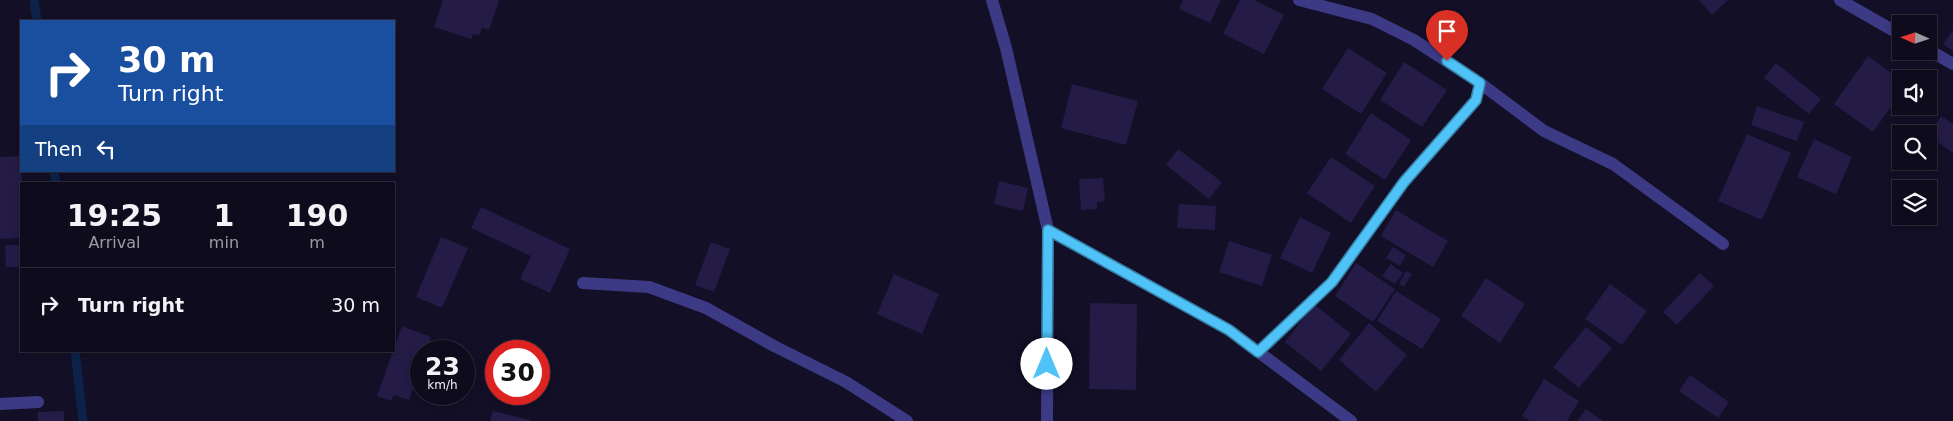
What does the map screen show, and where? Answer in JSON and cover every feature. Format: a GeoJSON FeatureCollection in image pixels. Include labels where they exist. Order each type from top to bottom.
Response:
{"type":"FeatureCollection","features":[{"type":"Feature","properties":{"kind":"street"},"geometry":{"type":"LineString","coordinates":[[992,0],[1006,48],[1048,230],[1048,421]]}},
{"type":"Feature","properties":{"kind":"street"},"geometry":{"type":"LineString","coordinates":[[1300,0],[1372,18],[1414,40],[1480,83],[1544,131],[1613,164],[1723,244]]}},
{"type":"Feature","properties":{"kind":"street"},"geometry":{"type":"LineString","coordinates":[[1840,0],[1892,30]]}},
{"type":"Feature","properties":{"kind":"street"},"geometry":{"type":"LineString","coordinates":[[1938,55],[1953,64]]}},
{"type":"Feature","properties":{"kind":"street"},"geometry":{"type":"LineString","coordinates":[[1258,352],[1332,282],[1404,182],[1476,100],[1480,83]]}},
{"type":"Feature","properties":{"kind":"street"},"geometry":{"type":"LineString","coordinates":[[1048,230],[1229,330],[1351,421]]}},
{"type":"Feature","properties":{"kind":"street"},"geometry":{"type":"LineString","coordinates":[[583,283],[648,287],[706,308],[774,346],[846,382],[906,421]]}},
{"type":"Feature","properties":{"kind":"street"},"geometry":{"type":"LineString","coordinates":[[0,404],[38,402]]}},
{"type":"Feature","properties":{"kind":"building"},"geometry":{"type":"Polygon","coordinates":[[[443,0],[499,0],[489,30],[482,28],[479,36],[473,34],[471,39],[434,27],[443,0]]]}},
{"type":"Feature","properties":{"kind":"building"},"geometry":{"type":"Polygon","coordinates":[[[1183,0],[1221,0],[1210,23],[1179,9],[1183,0]]]}},
{"type":"Feature","properties":{"kind":"building"},"geometry":{"type":"Polygon","coordinates":[[[1240,0],[1254,0],[1284,15],[1264,54],[1223,34],[1240,0]]]}},
{"type":"Feature","properties":{"kind":"building"},"geometry":{"type":"Polygon","coordinates":[[[1699,0],[1728,0],[1712,15],[1699,0]]]}},
{"type":"Feature","properties":{"kind":"building"},"geometry":{"type":"Polygon","coordinates":[[[1953,30],[1953,51],[1943,44],[1953,30]]]}},
{"type":"Feature","properties":{"kind":"building"},"geometry":{"type":"Polygon","coordinates":[[[1348,48],[1387,73],[1361,114],[1322,89],[1348,48]]]}},
{"type":"Feature","properties":{"kind":"building"},"geometry":{"type":"Polygon","coordinates":[[[1868,56],[1892,73],[1892,106],[1873,132],[1834,104],[1868,56]]]}},
{"type":"Feature","properties":{"kind":"building"},"geometry":{"type":"Polygon","coordinates":[[[1404,62],[1447,90],[1422,127],[1380,100],[1404,62]]]}},
{"type":"Feature","properties":{"kind":"building"},"geometry":{"type":"Polygon","coordinates":[[[1776,63],[1821,99],[1809,114],[1764,78],[1776,63]]]}},
{"type":"Feature","properties":{"kind":"building"},"geometry":{"type":"Polygon","coordinates":[[[1072,84],[1138,101],[1126,145],[1061,128],[1072,84]]]}},
{"type":"Feature","properties":{"kind":"building"},"geometry":{"type":"Polygon","coordinates":[[[1757,106],[1804,122],[1797,141],[1751,125],[1757,106]]]}},
{"type":"Feature","properties":{"kind":"building"},"geometry":{"type":"Polygon","coordinates":[[[1371,113],[1411,140],[1385,180],[1345,154],[1371,113]]]}},
{"type":"Feature","properties":{"kind":"building"},"geometry":{"type":"Polygon","coordinates":[[[1941,116],[1953,124],[1953,153],[1937,142],[1936,125],[1941,116]]]}},
{"type":"Feature","properties":{"kind":"building"},"geometry":{"type":"Polygon","coordinates":[[[1747,134],[1791,153],[1762,220],[1718,201],[1747,134]]]}},
{"type":"Feature","properties":{"kind":"building"},"geometry":{"type":"Polygon","coordinates":[[[1814,139],[1852,157],[1836,194],[1797,177],[1814,139]]]}},
{"type":"Feature","properties":{"kind":"building"},"geometry":{"type":"Polygon","coordinates":[[[1178,149],[1222,182],[1209,199],[1166,165],[1178,149]]]}},
{"type":"Feature","properties":{"kind":"building"},"geometry":{"type":"Polygon","coordinates":[[[20,156],[22,182],[20,182],[20,238],[0,239],[0,157],[20,156]]]}},
{"type":"Feature","properties":{"kind":"building"},"geometry":{"type":"Polygon","coordinates":[[[1331,157],[1375,186],[1351,223],[1307,193],[1331,157]]]}},
{"type":"Feature","properties":{"kind":"building"},"geometry":{"type":"Polygon","coordinates":[[[1103,178],[1105,201],[1097,202],[1097,209],[1081,210],[1079,179],[1103,178]]]}},
{"type":"Feature","properties":{"kind":"building"},"geometry":{"type":"Polygon","coordinates":[[[999,181],[1028,188],[1023,211],[994,204],[999,181]]]}},
{"type":"Feature","properties":{"kind":"building"},"geometry":{"type":"Polygon","coordinates":[[[1179,204],[1216,206],[1215,230],[1177,228],[1179,204]]]}},
{"type":"Feature","properties":{"kind":"building"},"geometry":{"type":"Polygon","coordinates":[[[481,207],[570,249],[550,293],[520,279],[531,256],[471,228],[481,207]]]}},
{"type":"Feature","properties":{"kind":"building"},"geometry":{"type":"Polygon","coordinates":[[[1396,210],[1448,241],[1433,267],[1381,236],[1396,210]]]}},
{"type":"Feature","properties":{"kind":"building"},"geometry":{"type":"Polygon","coordinates":[[[1300,217],[1331,233],[1312,273],[1280,258],[1300,217]]]}},
{"type":"Feature","properties":{"kind":"building"},"geometry":{"type":"Polygon","coordinates":[[[441,237],[468,248],[442,308],[416,297],[441,237]]]}},
{"type":"Feature","properties":{"kind":"building"},"geometry":{"type":"Polygon","coordinates":[[[1229,241],[1272,255],[1262,286],[1219,272],[1229,241]]]}},
{"type":"Feature","properties":{"kind":"building"},"geometry":{"type":"Polygon","coordinates":[[[711,242],[730,249],[714,292],[695,285],[711,242]]]}},
{"type":"Feature","properties":{"kind":"building"},"geometry":{"type":"Polygon","coordinates":[[[5,245],[20,245],[20,267],[6,267],[5,245]]]}},
{"type":"Feature","properties":{"kind":"building"},"geometry":{"type":"Polygon","coordinates":[[[1393,247],[1406,255],[1400,266],[1386,258],[1393,247]]]}},
{"type":"Feature","properties":{"kind":"building"},"geometry":{"type":"Polygon","coordinates":[[[1356,263],[1395,289],[1373,322],[1335,296],[1356,263]]]}},
{"type":"Feature","properties":{"kind":"building"},"geometry":{"type":"Polygon","coordinates":[[[1391,264],[1403,273],[1395,284],[1382,276],[1391,264]]]}},
{"type":"Feature","properties":{"kind":"building"},"geometry":{"type":"Polygon","coordinates":[[[1406,271],[1412,274],[1404,287],[1399,284],[1406,271]]]}},
{"type":"Feature","properties":{"kind":"building"},"geometry":{"type":"Polygon","coordinates":[[[1700,273],[1714,286],[1677,325],[1663,312],[1700,273]]]}},
{"type":"Feature","properties":{"kind":"building"},"geometry":{"type":"Polygon","coordinates":[[[894,274],[939,294],[922,334],[877,314],[894,274]]]}},
{"type":"Feature","properties":{"kind":"building"},"geometry":{"type":"Polygon","coordinates":[[[1486,278],[1525,304],[1500,343],[1461,316],[1486,278]]]}},
{"type":"Feature","properties":{"kind":"building"},"geometry":{"type":"Polygon","coordinates":[[[1610,284],[1647,311],[1622,345],[1585,319],[1610,284]]]}},
{"type":"Feature","properties":{"kind":"building"},"geometry":{"type":"Polygon","coordinates":[[[1396,291],[1441,319],[1422,349],[1377,321],[1396,291]]]}},
{"type":"Feature","properties":{"kind":"building"},"geometry":{"type":"Polygon","coordinates":[[[1090,303],[1137,304],[1136,390],[1089,389],[1090,303]]]}},
{"type":"Feature","properties":{"kind":"building"},"geometry":{"type":"Polygon","coordinates":[[[1314,304],[1351,334],[1321,371],[1285,342],[1314,304]]]}},
{"type":"Feature","properties":{"kind":"building"},"geometry":{"type":"Polygon","coordinates":[[[1369,323],[1407,355],[1376,392],[1339,360],[1369,323]]]}},
{"type":"Feature","properties":{"kind":"building"},"geometry":{"type":"Polygon","coordinates":[[[402,326],[431,337],[430,340],[410,340],[409,400],[394,395],[391,401],[377,396],[393,352],[395,352],[395,346],[402,326]]]}},
{"type":"Feature","properties":{"kind":"building"},"geometry":{"type":"Polygon","coordinates":[[[1586,327],[1612,348],[1579,388],[1553,367],[1586,327]]]}},
{"type":"Feature","properties":{"kind":"building"},"geometry":{"type":"Polygon","coordinates":[[[1690,375],[1729,402],[1718,418],[1679,391],[1690,375]]]}},
{"type":"Feature","properties":{"kind":"building"},"geometry":{"type":"Polygon","coordinates":[[[1544,379],[1579,401],[1567,421],[1530,421],[1522,416],[1544,379]]]}},
{"type":"Feature","properties":{"kind":"building"},"geometry":{"type":"Polygon","coordinates":[[[1586,409],[1603,421],[1577,421],[1586,409]]]}},
{"type":"Feature","properties":{"kind":"building"},"geometry":{"type":"Polygon","coordinates":[[[64,411],[64,421],[38,421],[38,412],[64,411]]]}},
{"type":"Feature","properties":{"kind":"building"},"geometry":{"type":"Polygon","coordinates":[[[493,411],[530,420],[530,421],[490,421],[493,411]]]}},
{"type":"Feature","properties":{"kind":"waterway"},"geometry":{"type":"LineString","coordinates":[[34,0],[37,20]]}},
{"type":"Feature","properties":{"kind":"waterway"},"geometry":{"type":"LineString","coordinates":[[54,172],[56,182]]}},
{"type":"Feature","properties":{"kind":"waterway"},"geometry":{"type":"LineString","coordinates":[[75,352],[83,421]]}},
{"type":"Feature","properties":{"kind":"route"},"geometry":{"type":"LineString","coordinates":[[1047,364],[1048,230],[1229,330],[1258,352],[1332,282],[1404,182],[1476,100],[1480,83],[1447,61]]}}]}
